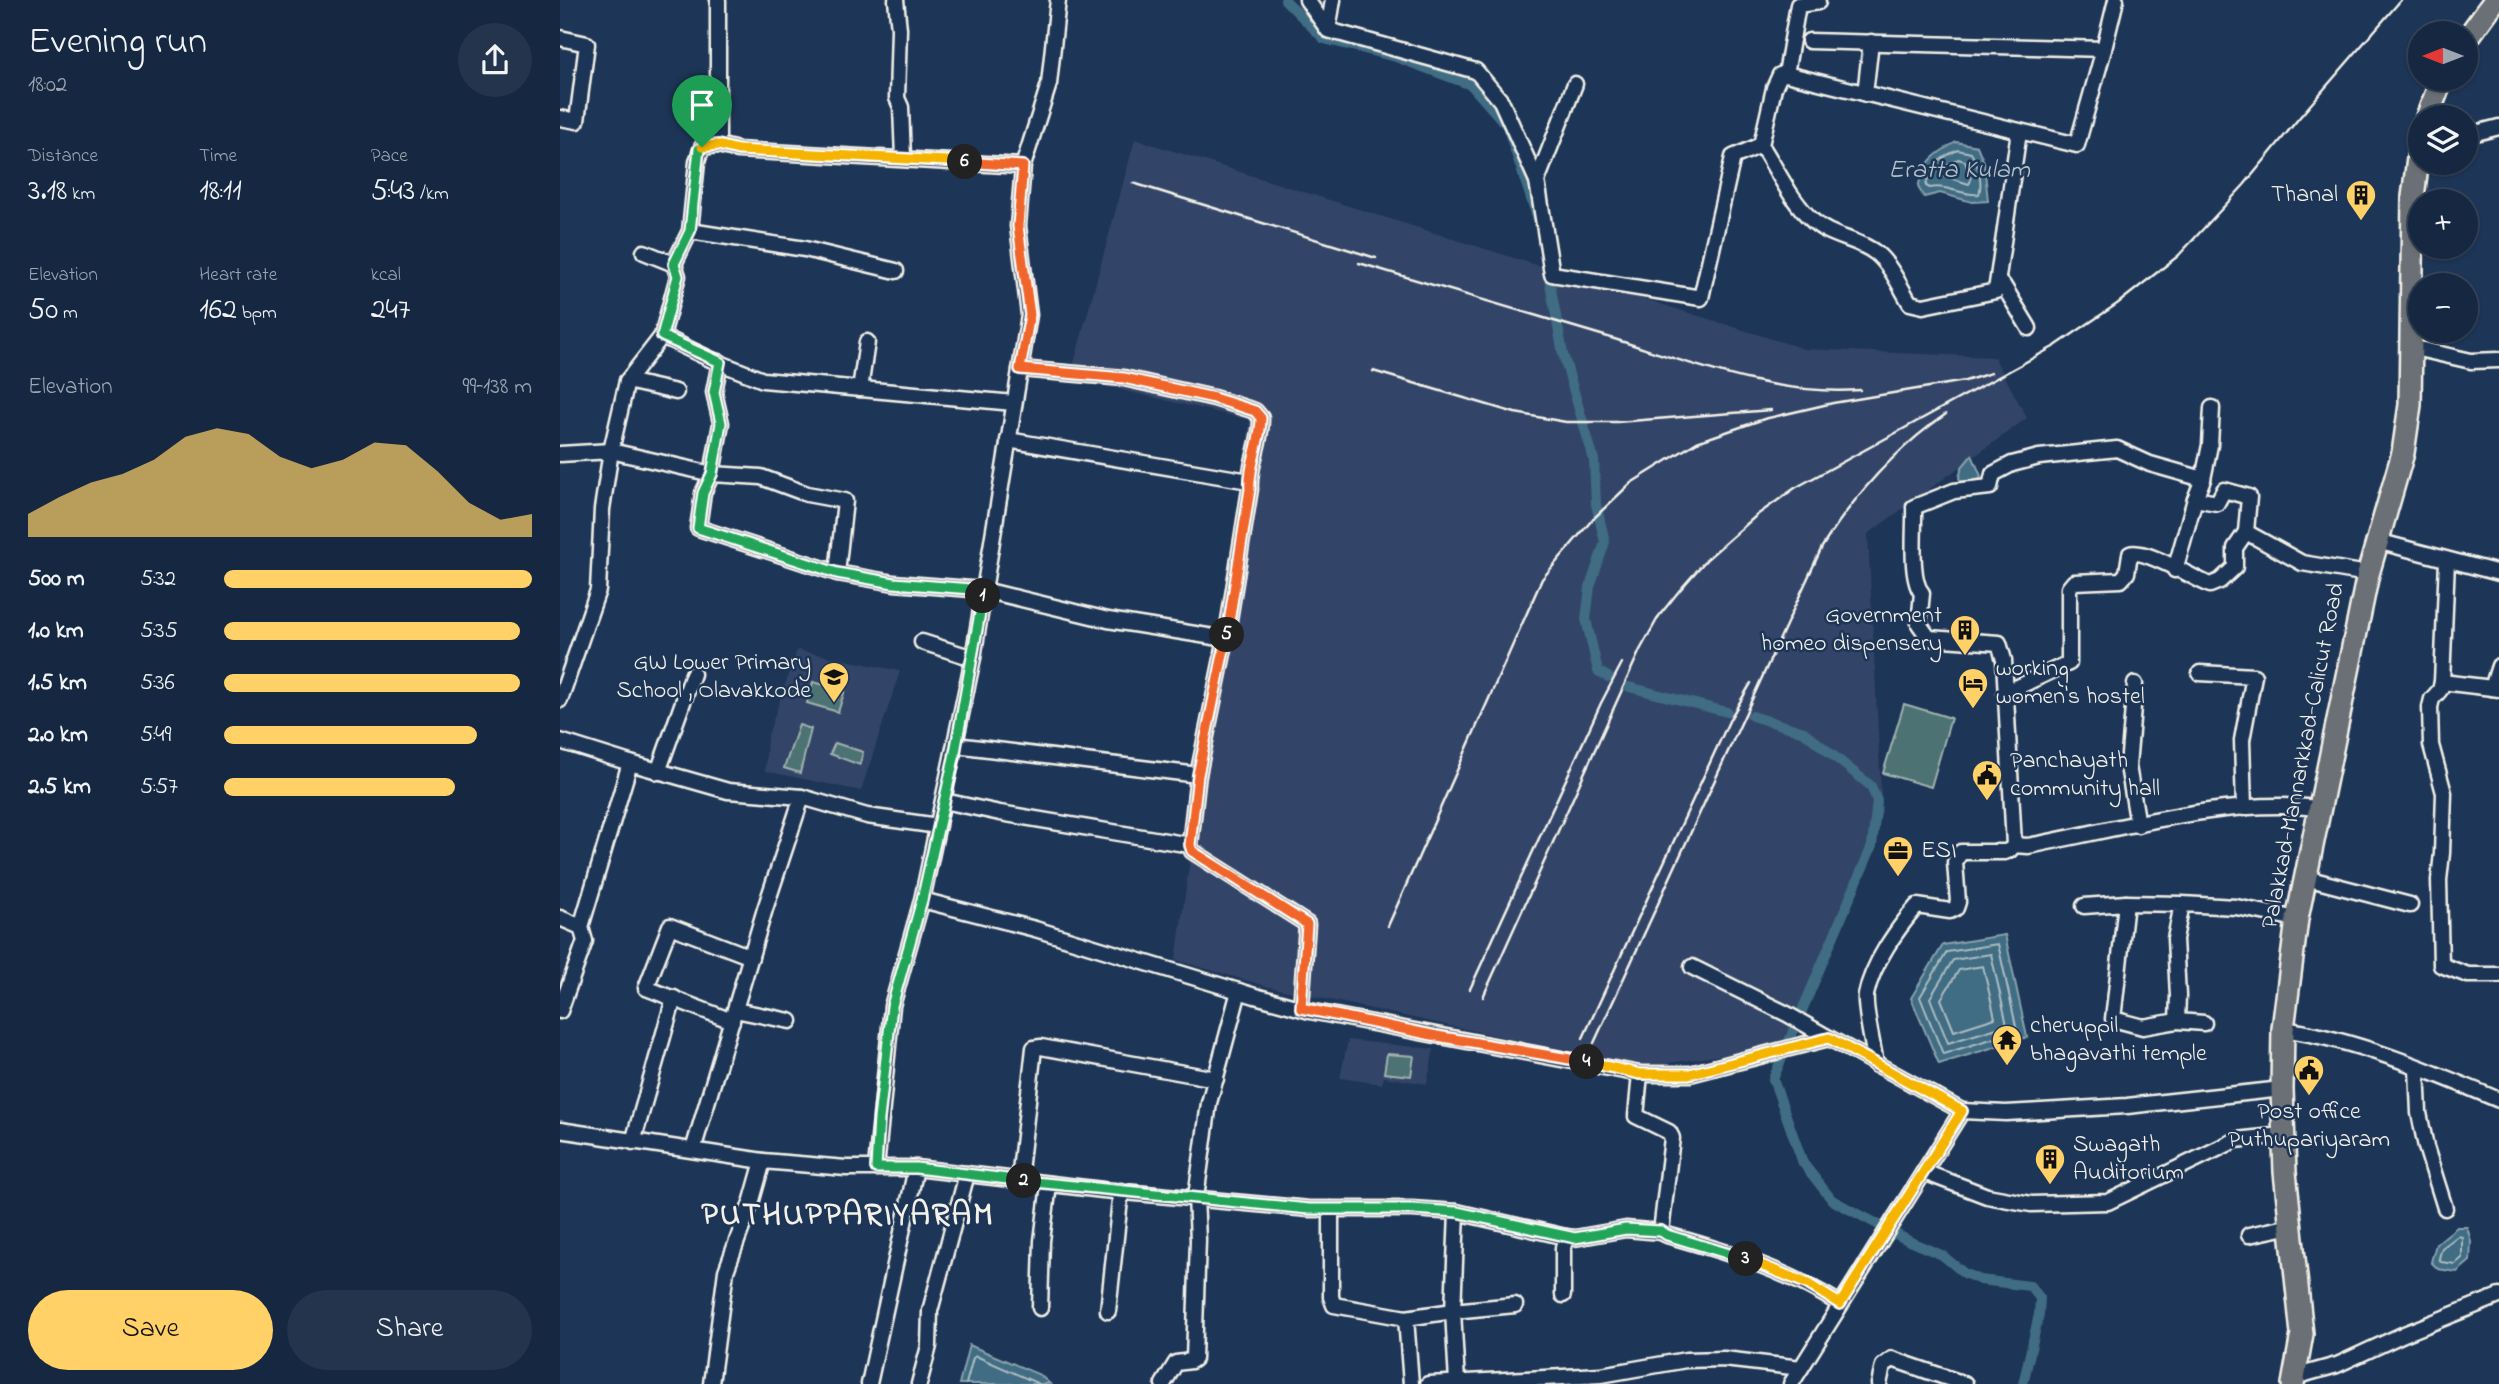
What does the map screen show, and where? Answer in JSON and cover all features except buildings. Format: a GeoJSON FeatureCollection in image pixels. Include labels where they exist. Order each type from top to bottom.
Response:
{"type":"FeatureCollection","features":[{"type":"Feature","properties":{"kind":"highway"},"geometry":{"type":"LineString","coordinates":[[2478,22],[2495,0]]}},
{"type":"Feature","properties":{"kind":"highway"},"geometry":{"type":"LineString","coordinates":[[2478,27],[2499,9]]}},
{"type":"Feature","properties":{"kind":"highway","name":"Palakkad-Mannarkkad-Calicut Road"},"geometry":{"type":"LineString","coordinates":[[2294,1380],[2302,1334],[2283,1135],[2283,1029],[2297,919],[2319,808],[2368,574],[2403,453],[2410,405],[2413,197],[2416,175]]}},
{"type":"Feature","properties":{"kind":"street"},"geometry":{"type":"LineString","coordinates":[[718,0],[718,145]]}},
{"type":"Feature","properties":{"kind":"street"},"geometry":{"type":"LineString","coordinates":[[896,0],[899,29],[897,98],[901,107],[903,158]]}},
{"type":"Feature","properties":{"kind":"street"},"geometry":{"type":"LineString","coordinates":[[876,1168],[892,1006],[922,900],[956,745],[1030,315],[1018,226],[1023,166],[1049,84],[1058,0]]}},
{"type":"Feature","properties":{"kind":"street"},"geometry":{"type":"LineString","coordinates":[[1307,0],[1328,30],[1476,71],[1501,101],[1536,181],[1552,274],[1702,298],[1732,157],[1761,145]]}},
{"type":"Feature","properties":{"kind":"street"},"geometry":{"type":"LineString","coordinates":[[1328,30],[1333,0]]}},
{"type":"Feature","properties":{"kind":"street"},"geometry":{"type":"LineString","coordinates":[[2029,328],[2003,285],[1996,291],[1915,306],[1910,303],[1876,253],[1830,233],[1815,223],[1795,203],[1761,145],[1774,88],[1780,75],[1786,74],[2077,145],[2116,0]]}},
{"type":"Feature","properties":{"kind":"street"},"geometry":{"type":"LineString","coordinates":[[1786,74],[1798,5],[1818,2]]}},
{"type":"Feature","properties":{"kind":"street"},"geometry":{"type":"LineString","coordinates":[[560,38],[587,44],[577,121],[560,118]]}},
{"type":"Feature","properties":{"kind":"street"},"geometry":{"type":"LineString","coordinates":[[1809,41],[2104,49]]}},
{"type":"Feature","properties":{"kind":"street"},"geometry":{"type":"LineString","coordinates":[[1865,94],[1871,42]]}},
{"type":"Feature","properties":{"kind":"street"},"geometry":{"type":"LineString","coordinates":[[1536,181],[1575,85]]}},
{"type":"Feature","properties":{"kind":"street"},"geometry":{"type":"LineString","coordinates":[[2478,132],[2499,127]]}},
{"type":"Feature","properties":{"kind":"street"},"geometry":{"type":"LineString","coordinates":[[1998,288],[2019,131]]}},
{"type":"Feature","properties":{"kind":"street"},"geometry":{"type":"LineString","coordinates":[[560,700],[598,590],[602,509],[611,451],[627,381],[662,336],[678,276],[674,264],[690,231],[699,149],[718,145],[738,150],[1023,166]]}},
{"type":"Feature","properties":{"kind":"street"},"geometry":{"type":"LineString","coordinates":[[690,231],[805,249],[896,271]]}},
{"type":"Feature","properties":{"kind":"street"},"geometry":{"type":"LineString","coordinates":[[644,252],[674,264]]}},
{"type":"Feature","properties":{"kind":"street"},"geometry":{"type":"LineString","coordinates":[[662,336],[763,380],[1014,403]]}},
{"type":"Feature","properties":{"kind":"street"},"geometry":{"type":"LineString","coordinates":[[860,389],[867,342]]}},
{"type":"Feature","properties":{"kind":"street"},"geometry":{"type":"LineString","coordinates":[[2410,347],[2471,362],[2499,360]]}},
{"type":"Feature","properties":{"kind":"street"},"geometry":{"type":"LineString","coordinates":[[720,362],[714,392],[721,423],[712,474],[703,493],[699,530],[837,573],[894,583],[984,590],[1108,620],[1226,639]]}},
{"type":"Feature","properties":{"kind":"street"},"geometry":{"type":"LineString","coordinates":[[1020,369],[1124,378],[1214,398],[1255,411],[1261,418],[1261,434],[1250,481],[1226,639],[1198,775],[1190,845],[1192,851],[1307,924],[1301,1008]]}},
{"type":"Feature","properties":{"kind":"street"},"geometry":{"type":"LineString","coordinates":[[627,381],[676,392]]}},
{"type":"Feature","properties":{"kind":"street"},"geometry":{"type":"LineString","coordinates":[[2175,570],[2203,479],[2210,445],[2212,408]]}},
{"type":"Feature","properties":{"kind":"street"},"geometry":{"type":"LineString","coordinates":[[1008,440],[1250,481]]}},
{"type":"Feature","properties":{"kind":"street"},"geometry":{"type":"LineString","coordinates":[[2014,845],[2004,660],[1999,643],[1929,638],[1919,624],[1922,593],[1916,587],[1914,572],[1914,507],[1954,491],[1990,487],[1993,474],[2012,464],[2039,457],[2086,452],[2117,449],[2150,464],[2203,479]]}},
{"type":"Feature","properties":{"kind":"street"},"geometry":{"type":"LineString","coordinates":[[560,454],[611,451],[712,474],[761,477],[807,494],[845,501],[837,573]]}},
{"type":"Feature","properties":{"kind":"street"},"geometry":{"type":"LineString","coordinates":[[2005,693],[2069,663],[2069,588],[2074,582],[2121,580],[2127,573],[2130,554],[2133,552],[2163,561],[2175,570],[2210,585],[2220,581],[2235,567],[2235,548],[2246,532],[2249,497],[2224,490],[2217,503],[2195,499]]}},
{"type":"Feature","properties":{"kind":"street"},"geometry":{"type":"LineString","coordinates":[[2246,532],[2302,563],[2368,574]]}},
{"type":"Feature","properties":{"kind":"street"},"geometry":{"type":"LineString","coordinates":[[2377,541],[2499,573]]}},
{"type":"Feature","properties":{"kind":"street"},"geometry":{"type":"LineString","coordinates":[[2447,560],[2442,682],[2430,707],[2431,745],[2444,793],[2439,880],[2441,965],[2468,975],[2499,975]]}},
{"type":"Feature","properties":{"kind":"street"},"geometry":{"type":"LineString","coordinates":[[922,642],[973,658]]}},
{"type":"Feature","properties":{"kind":"street"},"geometry":{"type":"LineString","coordinates":[[2442,682],[2495,688],[2499,666]]}},
{"type":"Feature","properties":{"kind":"street"},"geometry":{"type":"LineString","coordinates":[[2200,673],[2254,677],[2242,740],[2244,808]]}},
{"type":"Feature","properties":{"kind":"street"},"geometry":{"type":"LineString","coordinates":[[658,772],[693,674]]}},
{"type":"Feature","properties":{"kind":"street"},"geometry":{"type":"LineString","coordinates":[[2135,684],[2128,766],[2138,825]]}},
{"type":"Feature","properties":{"kind":"street"},"geometry":{"type":"LineString","coordinates":[[560,741],[728,791],[802,797],[867,816],[938,826]]}},
{"type":"Feature","properties":{"kind":"street"},"geometry":{"type":"LineString","coordinates":[[956,745],[1198,775]]}},
{"type":"Feature","properties":{"kind":"street"},"geometry":{"type":"LineString","coordinates":[[560,1011],[585,941],[581,927],[630,763]]}},
{"type":"Feature","properties":{"kind":"street"},"geometry":{"type":"LineString","coordinates":[[693,1150],[802,797]]}},
{"type":"Feature","properties":{"kind":"street"},"geometry":{"type":"LineString","coordinates":[[944,800],[1000,814],[1190,845]]}},
{"type":"Feature","properties":{"kind":"street"},"geometry":{"type":"LineString","coordinates":[[1876,1065],[1866,997],[1873,975],[1899,927],[1917,906],[1950,911],[1956,908],[1958,902],[1955,862],[1961,852],[2005,852],[2014,845],[2028,846],[2202,811],[2266,805],[2319,808]]}},
{"type":"Feature","properties":{"kind":"street"},"geometry":{"type":"LineString","coordinates":[[2306,878],[2410,905]]}},
{"type":"Feature","properties":{"kind":"street"},"geometry":{"type":"LineString","coordinates":[[922,900],[1048,933],[1301,1008],[1640,1074],[1689,1074],[1829,1038]]}},
{"type":"Feature","properties":{"kind":"street"},"geometry":{"type":"LineString","coordinates":[[2084,906],[2126,903],[2236,907],[2297,919]]}},
{"type":"Feature","properties":{"kind":"street"},"geometry":{"type":"LineString","coordinates":[[2126,903],[2113,1019],[2143,1027],[2177,1021],[2204,1023]]}},
{"type":"Feature","properties":{"kind":"street"},"geometry":{"type":"LineString","coordinates":[[2177,1021],[2175,939],[2182,904]]}},
{"type":"Feature","properties":{"kind":"street"},"geometry":{"type":"LineString","coordinates":[[560,918],[581,927]]}},
{"type":"Feature","properties":{"kind":"street"},"geometry":{"type":"LineString","coordinates":[[751,957],[670,926],[646,988],[733,1016],[790,1021]]}},
{"type":"Feature","properties":{"kind":"street"},"geometry":{"type":"LineString","coordinates":[[1692,967],[1787,1014],[1962,1111],[2006,1113],[2127,1106],[2282,1089]]}},
{"type":"Feature","properties":{"kind":"street"},"geometry":{"type":"LineString","coordinates":[[1163,1384],[1176,1363],[1194,1359],[1198,1240],[1196,1197],[1209,1102],[1240,992]]}},
{"type":"Feature","properties":{"kind":"street"},"geometry":{"type":"LineString","coordinates":[[633,1142],[674,998]]}},
{"type":"Feature","properties":{"kind":"street"},"geometry":{"type":"LineString","coordinates":[[2283,1029],[2335,1039],[2499,1100]]}},
{"type":"Feature","properties":{"kind":"street"},"geometry":{"type":"LineString","coordinates":[[1019,1180],[1034,1048],[1041,1047],[1216,1079]]}},
{"type":"Feature","properties":{"kind":"street"},"geometry":{"type":"LineString","coordinates":[[2417,1068],[2419,1113],[2426,1147],[2445,1208]]}},
{"type":"Feature","properties":{"kind":"street"},"geometry":{"type":"LineString","coordinates":[[1640,1074],[1636,1116],[1669,1132],[1672,1138],[1661,1231]]}},
{"type":"Feature","properties":{"kind":"street"},"geometry":{"type":"LineString","coordinates":[[1791,1384],[1962,1111]]}},
{"type":"Feature","properties":{"kind":"street"},"geometry":{"type":"LineString","coordinates":[[560,1130],[763,1161],[916,1168],[1049,1184],[1309,1209],[1457,1212],[1575,1238],[1626,1229],[1661,1231],[1745,1258],[1808,1284],[1840,1304]]}},
{"type":"Feature","properties":{"kind":"street"},"geometry":{"type":"LineString","coordinates":[[1924,1172],[1987,1196],[2031,1204],[2108,1202],[2236,1140],[2283,1135]]}},
{"type":"Feature","properties":{"kind":"street"},"geometry":{"type":"LineString","coordinates":[[711,1384],[726,1271],[763,1161]]}},
{"type":"Feature","properties":{"kind":"street"},"geometry":{"type":"LineString","coordinates":[[869,1384],[916,1168]]}},
{"type":"Feature","properties":{"kind":"street"},"geometry":{"type":"LineString","coordinates":[[919,1384],[929,1346],[930,1311],[967,1174]]}},
{"type":"Feature","properties":{"kind":"street"},"geometry":{"type":"LineString","coordinates":[[1040,1308],[1042,1241],[1049,1184]]}},
{"type":"Feature","properties":{"kind":"street"},"geometry":{"type":"LineString","coordinates":[[1108,1311],[1121,1191]]}},
{"type":"Feature","properties":{"kind":"street"},"geometry":{"type":"LineString","coordinates":[[1331,1209],[1331,1297],[1334,1304],[1406,1318],[1516,1304]]}},
{"type":"Feature","properties":{"kind":"street"},"geometry":{"type":"LineString","coordinates":[[1457,1212],[1453,1311],[1457,1382]]}},
{"type":"Feature","properties":{"kind":"street"},"geometry":{"type":"LineString","coordinates":[[2249,1235],[2291,1226]]}},
{"type":"Feature","properties":{"kind":"street"},"geometry":{"type":"LineString","coordinates":[[1563,1295],[1563,1248],[1566,1237]]}},
{"type":"Feature","properties":{"kind":"street"},"geometry":{"type":"LineString","coordinates":[[2294,1380],[2337,1365],[2404,1334],[2499,1297]]}},
{"type":"Feature","properties":{"kind":"street"},"geometry":{"type":"LineString","coordinates":[[1406,1318],[1411,1384]]}},
{"type":"Feature","properties":{"kind":"street"},"geometry":{"type":"LineString","coordinates":[[1428,1384],[1540,1381],[1601,1376],[1699,1359],[1724,1359],[1801,1368]]}},
{"type":"Feature","properties":{"kind":"street"},"geometry":{"type":"LineString","coordinates":[[1879,1384],[1883,1366],[1892,1359],[1965,1384]]}},
{"type":"Feature","properties":{"kind":"shaded area"},"geometry":{"type":"Polygon","coordinates":[[[1135,139],[1804,349],[1994,357],[2027,418],[1868,534],[1882,812],[1789,1045],[1642,1067],[1269,987],[1176,960],[1250,420],[1070,378],[1135,139]]]}},
{"type":"Feature","properties":{"kind":"shaded area","name":"GW Lower Primary School , Olavakkode"},"geometry":{"type":"Polygon","coordinates":[[[797,650],[900,671],[861,791],[765,771],[767,738],[797,650]]]}},
{"type":"Feature","properties":{"kind":"shaded area"},"geometry":{"type":"Polygon","coordinates":[[[1348,1040],[1434,1049],[1427,1084],[1384,1077],[1382,1084],[1340,1078],[1348,1040]]]}},
{"type":"Feature","properties":{"kind":"green space"},"geometry":{"type":"Polygon","coordinates":[[[813,682],[845,690],[838,712],[807,703],[813,682]]]}},
{"type":"Feature","properties":{"kind":"green space"},"geometry":{"type":"Polygon","coordinates":[[[1904,704],[1951,718],[1931,787],[1883,773],[1904,704]]]}},
{"type":"Feature","properties":{"kind":"green space"},"geometry":{"type":"Polygon","coordinates":[[[799,725],[811,729],[800,773],[784,768],[799,725]]]}},
{"type":"Feature","properties":{"kind":"green space"},"geometry":{"type":"Polygon","coordinates":[[[835,743],[863,752],[860,765],[830,754],[835,743]]]}},
{"type":"Feature","properties":{"kind":"green space"},"geometry":{"type":"Polygon","coordinates":[[[1387,1054],[1414,1056],[1411,1076],[1384,1073],[1387,1054]]]}},
{"type":"Feature","properties":{"kind":"water","name":"Eratta Kulam"},"geometry":{"type":"Polygon","coordinates":[[[1956,142],[1977,146],[1984,162],[1988,201],[1972,202],[1940,193],[1924,197],[1918,187],[1931,160],[1956,142]]]}},
{"type":"Feature","properties":{"kind":"water"},"geometry":{"type":"Polygon","coordinates":[[[1972,455],[1981,476],[1978,483],[1963,486],[1959,478],[1962,467],[1972,455]]]}},
{"type":"Feature","properties":{"kind":"water"},"geometry":{"type":"Polygon","coordinates":[[[2005,935],[2027,1037],[1939,1064],[1911,998],[1943,945],[2005,935]]]}},
{"type":"Feature","properties":{"kind":"water"},"geometry":{"type":"Polygon","coordinates":[[[2457,1227],[2467,1227],[2471,1241],[2470,1261],[2457,1272],[2438,1269],[2431,1262],[2436,1244],[2457,1227]]]}},
{"type":"Feature","properties":{"kind":"water"},"geometry":{"type":"Polygon","coordinates":[[[969,1345],[1040,1375],[1050,1384],[959,1384],[969,1345]]]}},
{"type":"Feature","properties":{"kind":"waterway"},"geometry":{"type":"LineString","coordinates":[[1285,0],[1324,39],[1396,57],[1471,85],[1507,126],[1538,220]]}},
{"type":"Feature","properties":{"kind":"waterway"},"geometry":{"type":"LineString","coordinates":[[1547,267],[1563,354],[1594,460],[1596,504],[1605,542],[1590,587],[1586,619],[1598,671],[1608,677]]}},
{"type":"Feature","properties":{"kind":"waterway"},"geometry":{"type":"LineString","coordinates":[[1629,687],[1727,712]]}},
{"type":"Feature","properties":{"kind":"waterway"},"geometry":{"type":"LineString","coordinates":[[1752,716],[1804,732],[1871,786],[1877,801],[1872,846],[1773,1079],[1803,1163],[1832,1200],[1911,1242],[1942,1255],[1964,1273],[1980,1280],[2030,1286],[2040,1298],[2039,1314],[2023,1384]]}},
{"type":"Feature","properties":{"kind":"waterway"},"geometry":{"type":"LineString","coordinates":[[2425,1318],[2451,1308]]}},
{"type":"Feature","properties":{"kind":"railway"},"geometry":{"type":"LineString","coordinates":[[1483,997],[1640,650],[1659,616],[1707,559],[1757,515],[1795,488],[2055,346],[2117,304],[2178,256],[2244,185],[2401,0]]}},
{"type":"Feature","properties":{"kind":"railway"},"geometry":{"type":"LineString","coordinates":[[1133,183],[1376,258]]}},
{"type":"Feature","properties":{"kind":"railway"},"geometry":{"type":"LineString","coordinates":[[1359,263],[1732,376],[1795,388],[1860,390]]}},
{"type":"Feature","properties":{"kind":"railway"},"geometry":{"type":"LineString","coordinates":[[1373,371],[1515,413],[1566,422],[1617,422],[1771,410]]}},
{"type":"Feature","properties":{"kind":"railway"},"geometry":{"type":"LineString","coordinates":[[1388,926],[1542,579],[1592,520],[1631,483],[1697,442],[1764,419],[1833,403],[1965,381],[1991,373]]}},
{"type":"Feature","properties":{"kind":"railway"},"geometry":{"type":"LineString","coordinates":[[1594,1043],[1822,547],[1848,509],[1877,474],[1910,442],[1946,414]]}},
{"type":"Feature","properties":{"kind":"railway"},"geometry":{"type":"LineString","coordinates":[[1470,989],[1601,703],[1622,663]]}},
{"type":"Feature","properties":{"kind":"railway"},"geometry":{"type":"LineString","coordinates":[[1583,1038],[1730,719],[1751,683]]}},
{"type":"Feature","properties":{"kind":"place","name":"Thanal"},"geometry":{"type":"Point","coordinates":[2361,222]}},
{"type":"Feature","properties":{"kind":"place","name":"Government homeo dispensery"},"geometry":{"type":"Point","coordinates":[1965,657]}},
{"type":"Feature","properties":{"kind":"place","name":"GW Lower Primary School , Olavakkode"},"geometry":{"type":"Point","coordinates":[834,704]}},
{"type":"Feature","properties":{"kind":"place","name":"working women's hostel"},"geometry":{"type":"Point","coordinates":[1973,710]}},
{"type":"Feature","properties":{"kind":"place","name":"Panchayath community hall"},"geometry":{"type":"Point","coordinates":[1987,802]}},
{"type":"Feature","properties":{"kind":"place","name":"ESI"},"geometry":{"type":"Point","coordinates":[1898,878]}},
{"type":"Feature","properties":{"kind":"place","name":"cheruppil bhagavathi temple"},"geometry":{"type":"Point","coordinates":[2007,1067]}},
{"type":"Feature","properties":{"kind":"place","name":"Post office Puthupariyaram"},"geometry":{"type":"Point","coordinates":[2309,1097]}},
{"type":"Feature","properties":{"kind":"place","name":"Swagath Auditorium"},"geometry":{"type":"Point","coordinates":[2050,1186]}},
{"type":"Feature","properties":{"kind":"district","name":"PUTHUPPARIYARAM"},"geometry":{"type":"Point","coordinates":[848,1216]}},
{"type":"Feature","properties":{"kind":"route"},"geometry":{"type":"LineString","coordinates":[[718,145],[738,150],[1023,166],[1018,226],[1030,315],[1020,369],[1124,378],[1214,398],[1255,411],[1261,418],[1261,434],[1250,481],[1226,639],[1198,775],[1190,845],[1192,851],[1307,924],[1301,1008],[1640,1074],[1689,1074],[1829,1038],[1962,1111],[1840,1304],[1808,1284],[1732,1253],[1661,1231],[1626,1229],[1575,1238],[1457,1212],[1309,1209],[1103,1190],[916,1168],[876,1168],[892,1006],[922,900],[954,758],[984,590],[894,583],[837,573],[699,530],[703,493],[712,474],[721,423],[714,392],[720,362],[662,336],[678,276],[674,264],[690,231],[697,162],[699,149],[702,147],[718,145]]}}]}
